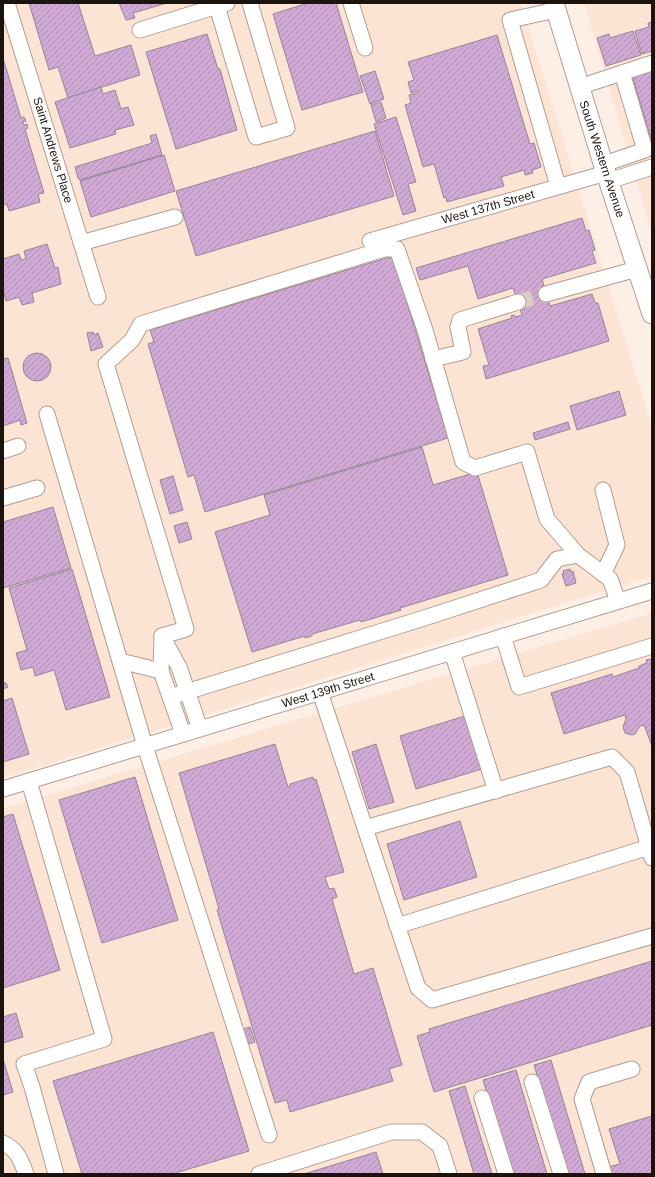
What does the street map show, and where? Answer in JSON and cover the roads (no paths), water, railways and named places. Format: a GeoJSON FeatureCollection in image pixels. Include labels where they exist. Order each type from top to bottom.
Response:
{"type":"FeatureCollection","features":[{"type":"Feature","properties":{"kind":"main road","name":"South Western Avenue"},"geometry":{"type":"LineString","coordinates":[[555,6],[606,173],[652,314]]}},
{"type":"Feature","properties":{"kind":"street","name":"Saint Andrews Place"},"geometry":{"type":"LineString","coordinates":[[7,3],[98,297]]}},
{"type":"Feature","properties":{"kind":"street"},"geometry":{"type":"LineString","coordinates":[[140,30],[220,4],[256,137],[287,128],[250,3]]}},
{"type":"Feature","properties":{"kind":"street"},"geometry":{"type":"LineString","coordinates":[[351,3],[365,48]]}},
{"type":"Feature","properties":{"kind":"street"},"geometry":{"type":"LineString","coordinates":[[555,6],[510,20],[558,186]]}},
{"type":"Feature","properties":{"kind":"street"},"geometry":{"type":"LineString","coordinates":[[579,87],[652,63]]}},
{"type":"Feature","properties":{"kind":"street"},"geometry":{"type":"LineString","coordinates":[[606,173],[645,150],[622,73]]}},
{"type":"Feature","properties":{"kind":"street"},"geometry":{"type":"LineString","coordinates":[[606,173],[652,167]]}},
{"type":"Feature","properties":{"kind":"street","name":"West 137th Street"},"geometry":{"type":"LineString","coordinates":[[370,241],[606,173]]}},
{"type":"Feature","properties":{"kind":"street"},"geometry":{"type":"LineString","coordinates":[[81,243],[175,217]]}},
{"type":"Feature","properties":{"kind":"street"},"geometry":{"type":"LineString","coordinates":[[162,636],[186,629],[106,364],[132,340],[141,324],[384,249],[397,249],[425,330],[463,462],[475,468],[527,452],[547,519],[578,555],[610,579],[618,601]]}},
{"type":"Feature","properties":{"kind":"street"},"geometry":{"type":"LineString","coordinates":[[546,294],[637,269]]}},
{"type":"Feature","properties":{"kind":"street"},"geometry":{"type":"LineString","coordinates":[[433,359],[464,352],[458,328],[460,320],[518,302]]}},
{"type":"Feature","properties":{"kind":"street"},"geometry":{"type":"LineString","coordinates":[[47,414],[145,746],[269,1135]]}},
{"type":"Feature","properties":{"kind":"street"},"geometry":{"type":"LineString","coordinates":[[3,451],[18,446]]}},
{"type":"Feature","properties":{"kind":"street"},"geometry":{"type":"LineString","coordinates":[[3,498],[37,488]]}},
{"type":"Feature","properties":{"kind":"street"},"geometry":{"type":"LineString","coordinates":[[603,490],[617,545],[603,574]]}},
{"type":"Feature","properties":{"kind":"street"},"geometry":{"type":"LineString","coordinates":[[170,697],[541,580],[557,559],[578,555]]}},
{"type":"Feature","properties":{"kind":"street","name":"West 139th Street"},"geometry":{"type":"LineString","coordinates":[[3,789],[652,591]]}},
{"type":"Feature","properties":{"kind":"street"},"geometry":{"type":"LineString","coordinates":[[162,636],[161,671],[183,734]]}},
{"type":"Feature","properties":{"kind":"street"},"geometry":{"type":"LineString","coordinates":[[162,636],[179,667],[200,729]]}},
{"type":"Feature","properties":{"kind":"street"},"geometry":{"type":"LineString","coordinates":[[503,636],[519,687],[652,646]]}},
{"type":"Feature","properties":{"kind":"street"},"geometry":{"type":"LineString","coordinates":[[452,652],[496,791]]}},
{"type":"Feature","properties":{"kind":"street"},"geometry":{"type":"LineString","coordinates":[[120,661],[161,671]]}},
{"type":"Feature","properties":{"kind":"street"},"geometry":{"type":"LineString","coordinates":[[320,692],[418,988],[432,1000],[652,936]]}},
{"type":"Feature","properties":{"kind":"street"},"geometry":{"type":"LineString","coordinates":[[365,828],[612,757],[627,772],[650,852],[397,926]]}},
{"type":"Feature","properties":{"kind":"street"},"geometry":{"type":"LineString","coordinates":[[29,781],[104,1039],[24,1064],[32,1087],[56,1174]]}},
{"type":"Feature","properties":{"kind":"street"},"geometry":{"type":"LineString","coordinates":[[604,1174],[582,1099],[589,1082],[632,1069]]}},
{"type":"Feature","properties":{"kind":"street"},"geometry":{"type":"LineString","coordinates":[[532,1082],[561,1174]]}},
{"type":"Feature","properties":{"kind":"street"},"geometry":{"type":"LineString","coordinates":[[482,1098],[506,1174]]}},
{"type":"Feature","properties":{"kind":"street"},"geometry":{"type":"LineString","coordinates":[[259,1174],[391,1132],[422,1132],[440,1146],[449,1174]]}},
{"type":"Feature","properties":{"kind":"street"},"geometry":{"type":"LineString","coordinates":[[3,1143],[12,1147],[22,1161],[26,1174]]}},
{"type":"Feature","properties":{"kind":"tunnel"},"geometry":{"type":"LineString","coordinates":[[518,302],[546,294]]}}]}
